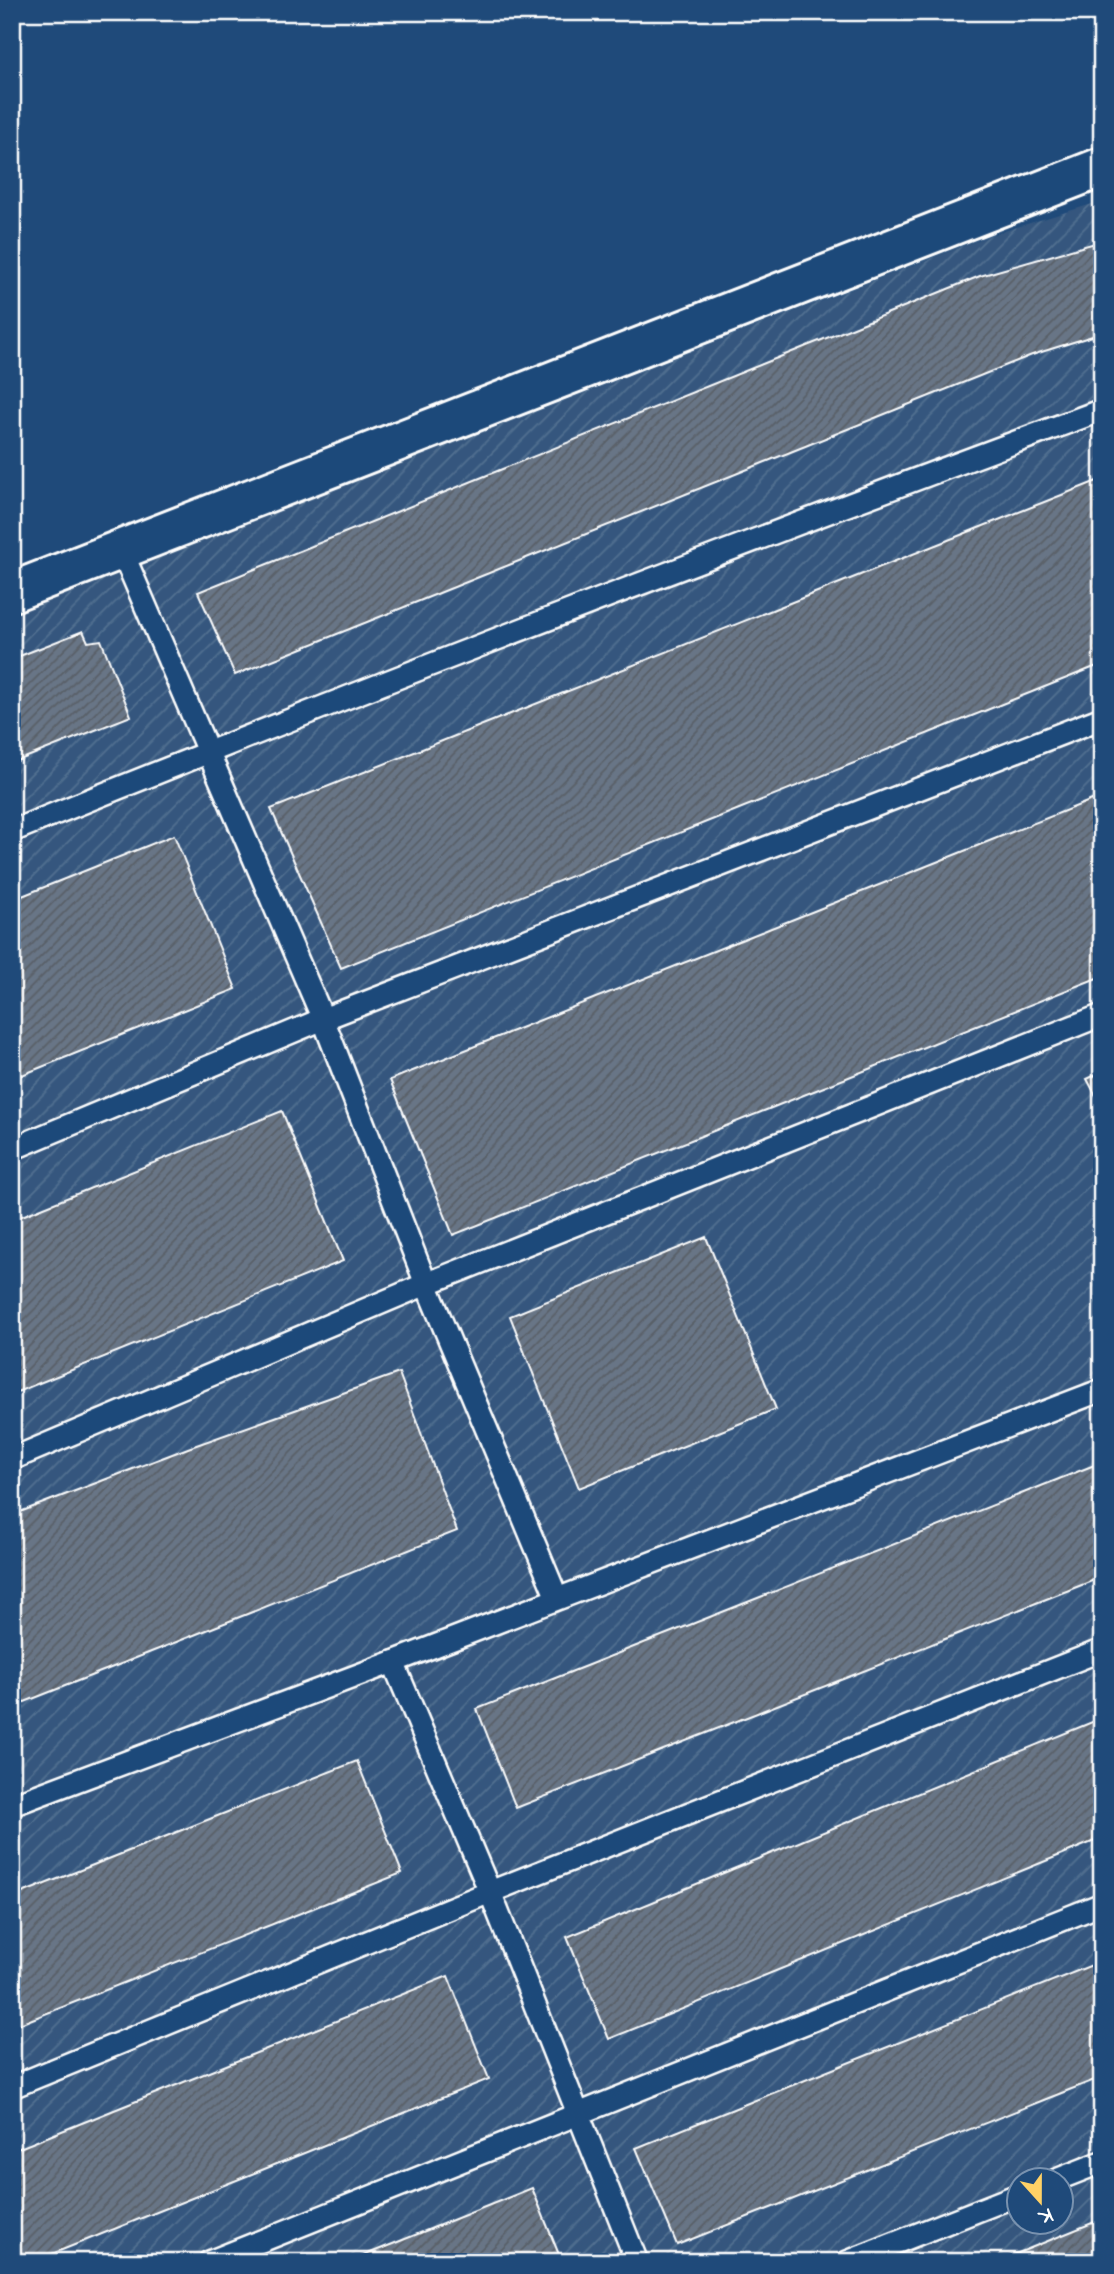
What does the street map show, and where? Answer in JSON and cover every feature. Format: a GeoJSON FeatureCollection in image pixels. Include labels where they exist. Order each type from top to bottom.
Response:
{"type":"FeatureCollection","features":[{"type":"Feature","properties":{"kind":"street"},"geometry":{"type":"LineString","coordinates":[[12,592],[1102,167]]}},
{"type":"Feature","properties":{"kind":"lane"},"geometry":{"type":"LineString","coordinates":[[12,831],[208,752],[871,495],[1102,410]]}},
{"type":"Feature","properties":{"kind":"lane"},"geometry":{"type":"LineString","coordinates":[[121,549],[323,1019],[426,1284],[557,1598]]}},
{"type":"Feature","properties":{"kind":"lane"},"geometry":{"type":"LineString","coordinates":[[12,1149],[323,1019],[1102,718]]}},
{"type":"Feature","properties":{"kind":"lane"},"geometry":{"type":"LineString","coordinates":[[12,1459],[426,1284],[1102,1015]]}},
{"type":"Feature","properties":{"kind":"lane"},"geometry":{"type":"LineString","coordinates":[[12,1805],[1102,1390]]}},
{"type":"Feature","properties":{"kind":"lane"},"geometry":{"type":"LineString","coordinates":[[12,2087],[490,1892],[1102,1650]]}},
{"type":"Feature","properties":{"kind":"lane"},"geometry":{"type":"LineString","coordinates":[[393,1662],[490,1892],[637,2262]]}},
{"type":"Feature","properties":{"kind":"lane"},"geometry":{"type":"LineString","coordinates":[[209,2262],[1102,1904]]}},
{"type":"Feature","properties":{"kind":"lane"},"geometry":{"type":"LineString","coordinates":[[1076,2172],[1102,2162]]}},
{"type":"Feature","properties":{"kind":"lane"},"geometry":{"type":"LineString","coordinates":[[847,2262],[1006,2200]]}},
{"type":"Feature","properties":{"kind":"shaded area"},"geometry":{"type":"Polygon","coordinates":[[[1102,201],[1102,2262],[12,2262],[12,615],[991,235],[1102,201]]]}},
{"type":"Feature","properties":{"kind":"building"},"geometry":{"type":"Polygon","coordinates":[[[1102,241],[1102,333],[1032,355],[235,675],[198,592],[980,276],[1102,241]]]}},
{"type":"Feature","properties":{"kind":"building"},"geometry":{"type":"Polygon","coordinates":[[[1102,479],[1102,664],[341,968],[271,809],[1102,479]]]}},
{"type":"Feature","properties":{"kind":"building"},"geometry":{"type":"Polygon","coordinates":[[[83,631],[88,642],[101,640],[131,716],[12,763],[12,659],[83,631]]]}},
{"type":"Feature","properties":{"kind":"building"},"geometry":{"type":"Polygon","coordinates":[[[1102,796],[1102,976],[453,1235],[390,1080],[1102,796]]]}},
{"type":"Feature","properties":{"kind":"building"},"geometry":{"type":"Polygon","coordinates":[[[174,835],[236,989],[12,1079],[12,900],[174,835]]]}},
{"type":"Feature","properties":{"kind":"building"},"geometry":{"type":"Polygon","coordinates":[[[1102,1072],[1102,1107],[1087,1079],[1102,1072]]]}},
{"type":"Feature","properties":{"kind":"building"},"geometry":{"type":"Polygon","coordinates":[[[282,1111],[343,1261],[12,1394],[12,1220],[282,1111]]]}},
{"type":"Feature","properties":{"kind":"building"},"geometry":{"type":"Polygon","coordinates":[[[706,1237],[776,1409],[579,1488],[510,1316],[706,1237]]]}},
{"type":"Feature","properties":{"kind":"building"},"geometry":{"type":"Polygon","coordinates":[[[399,1373],[457,1531],[12,1707],[12,1515],[188,1448],[399,1373]]]}},
{"type":"Feature","properties":{"kind":"building"},"geometry":{"type":"Polygon","coordinates":[[[1102,1462],[1102,1577],[516,1808],[477,1709],[1102,1462]]]}},
{"type":"Feature","properties":{"kind":"building"},"geometry":{"type":"Polygon","coordinates":[[[1102,1718],[1102,1838],[609,2039],[567,1937],[1102,1718]]]}},
{"type":"Feature","properties":{"kind":"building"},"geometry":{"type":"Polygon","coordinates":[[[357,1761],[402,1873],[12,2027],[12,1897],[357,1761]]]}},
{"type":"Feature","properties":{"kind":"building"},"geometry":{"type":"Polygon","coordinates":[[[1102,1961],[1102,2077],[677,2245],[636,2148],[1102,1961]]]}},
{"type":"Feature","properties":{"kind":"building"},"geometry":{"type":"Polygon","coordinates":[[[448,1976],[489,2079],[32,2262],[12,2262],[12,2151],[448,1976]]]}},
{"type":"Feature","properties":{"kind":"building"},"geometry":{"type":"Polygon","coordinates":[[[532,2188],[562,2262],[348,2262],[532,2188]]]}},
{"type":"Feature","properties":{"kind":"building"},"geometry":{"type":"Polygon","coordinates":[[[1102,2219],[1102,2262],[996,2262],[1060,2236],[1076,2236],[1076,2230],[1102,2219]]]}}]}
